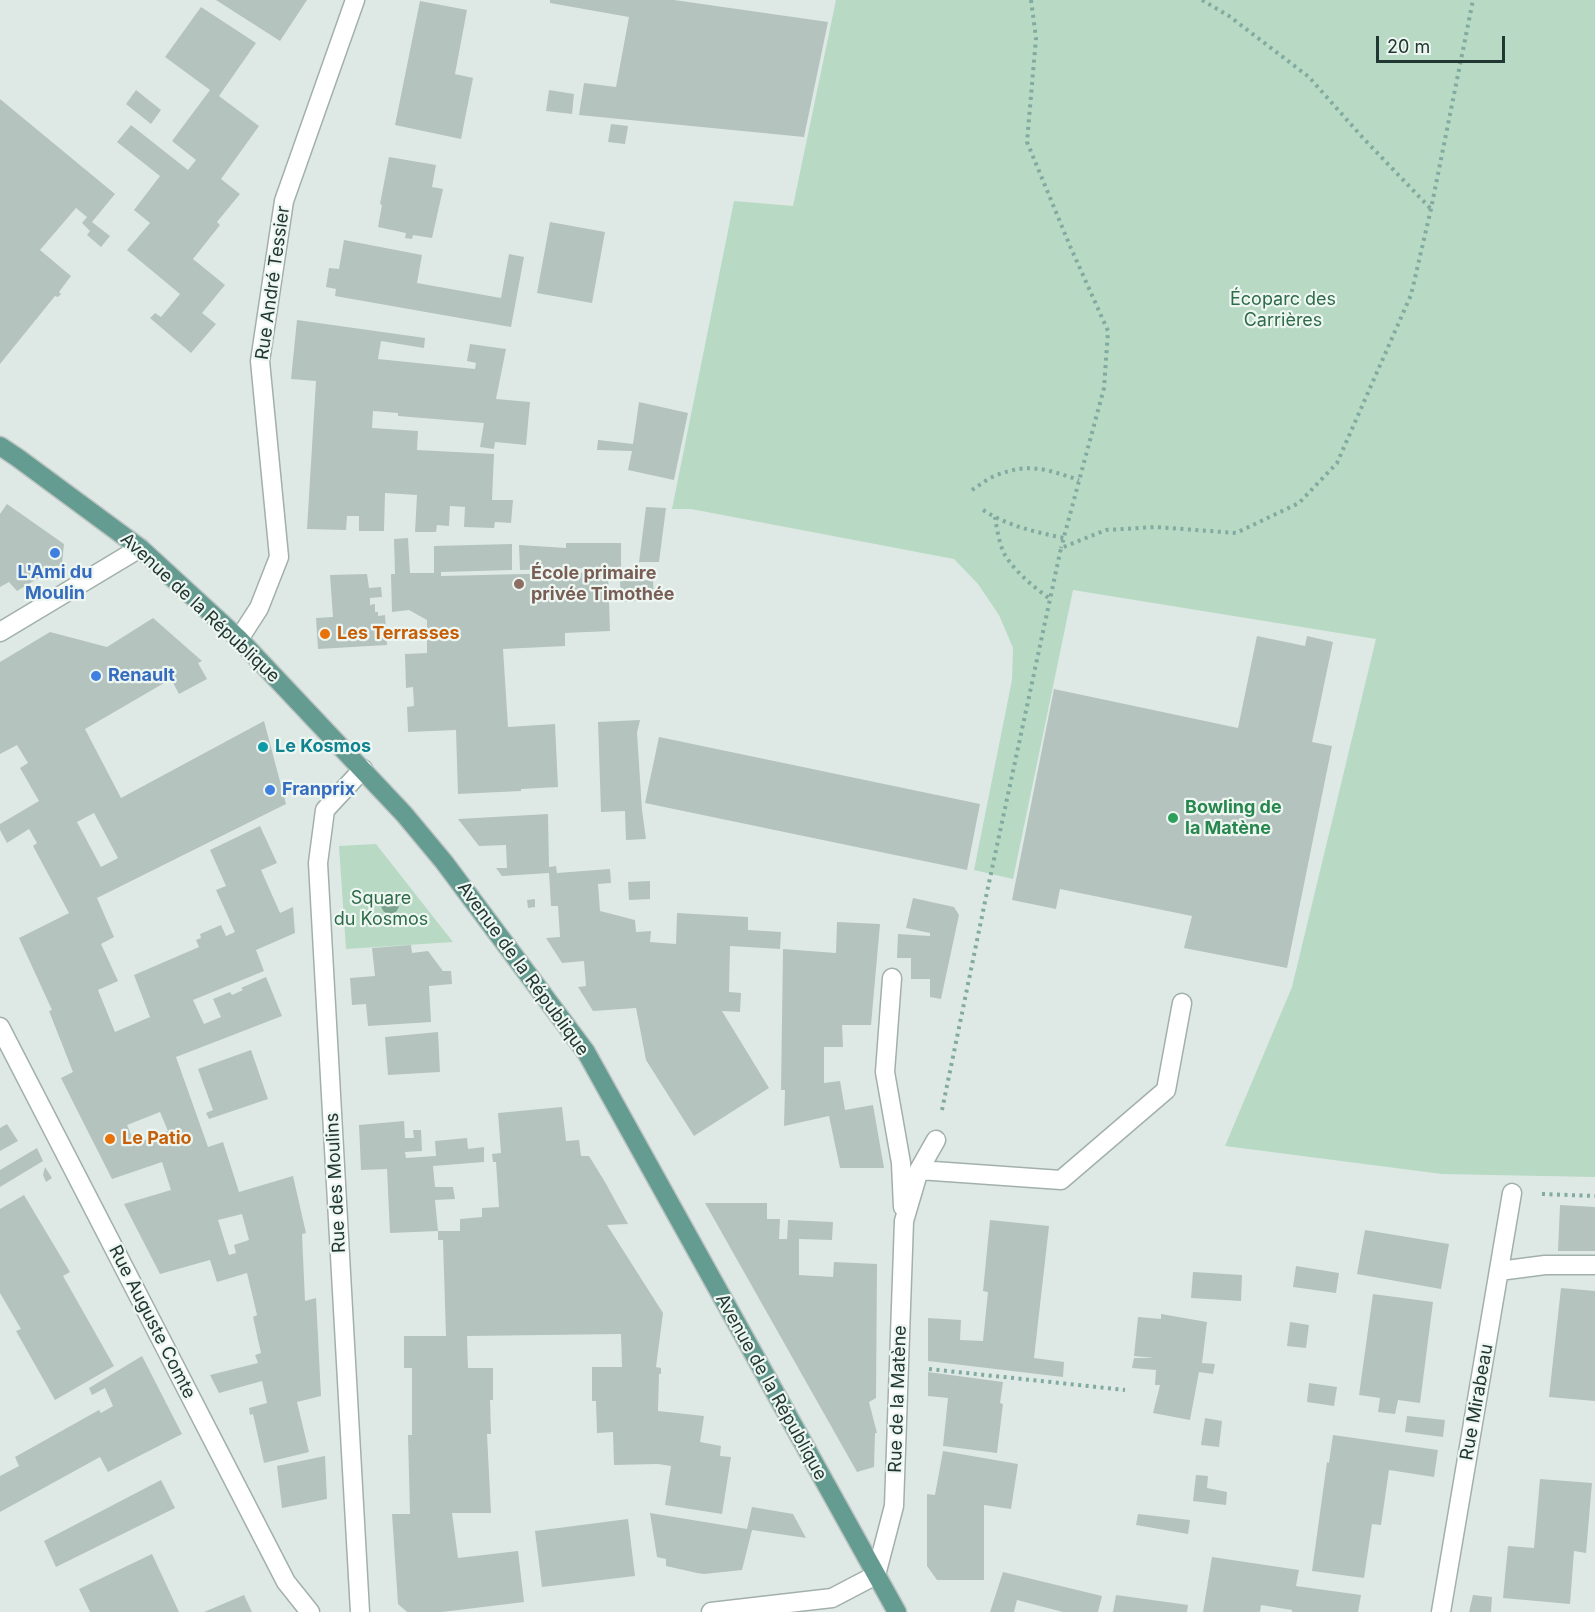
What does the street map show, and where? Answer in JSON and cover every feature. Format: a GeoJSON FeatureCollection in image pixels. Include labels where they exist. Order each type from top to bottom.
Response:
{"type":"FeatureCollection","features":[{"type":"Feature","properties":{"kind":"main road","name":"Avenue de la République"},"geometry":{"type":"LineString","coordinates":[[0,446],[140,548],[239,639],[363,769],[444,862],[586,1052],[897,1612]]}},
{"type":"Feature","properties":{"kind":"street","name":"Rue André Tessier"},"geometry":{"type":"LineString","coordinates":[[239,639],[259,608],[279,557],[260,361],[284,201],[355,0]]}},
{"type":"Feature","properties":{"kind":"street"},"geometry":{"type":"LineString","coordinates":[[0,632],[140,548]]}},
{"type":"Feature","properties":{"kind":"street","name":"Rue des Moulins"},"geometry":{"type":"LineString","coordinates":[[360,1612],[318,863],[325,810],[363,769]]}},
{"type":"Feature","properties":{"kind":"street","name":"Rue de la Matène"},"geometry":{"type":"LineString","coordinates":[[876,1575],[894,1506],[904,1221],[901,1163],[885,1072],[892,978]]}},
{"type":"Feature","properties":{"kind":"street"},"geometry":{"type":"LineString","coordinates":[[919,1170],[1061,1180],[1166,1090],[1182,1003]]}},
{"type":"Feature","properties":{"kind":"street","name":"Rue Auguste Comte"},"geometry":{"type":"LineString","coordinates":[[0,1027],[286,1582],[310,1612]]}},
{"type":"Feature","properties":{"kind":"street","name":"Rue de la Matène"},"geometry":{"type":"LineString","coordinates":[[904,1221],[919,1170],[936,1140]]}},
{"type":"Feature","properties":{"kind":"street","name":"Rue Mirabeau"},"geometry":{"type":"LineString","coordinates":[[1441,1612],[1512,1193]]}},
{"type":"Feature","properties":{"kind":"street"},"geometry":{"type":"LineString","coordinates":[[1499,1271],[1545,1265],[1595,1265]]}},
{"type":"Feature","properties":{"kind":"street"},"geometry":{"type":"LineString","coordinates":[[711,1612],[832,1598],[876,1575]]}},
{"type":"Feature","properties":{"kind":"path"},"geometry":{"type":"LineString","coordinates":[[936,1140],[1061,548],[1104,388],[1108,331],[1026,142],[1036,38],[1031,0]]}},
{"type":"Feature","properties":{"kind":"path"},"geometry":{"type":"LineString","coordinates":[[1202,0],[1229,16],[1309,77],[1431,209]]}},
{"type":"Feature","properties":{"kind":"path"},"geometry":{"type":"LineString","coordinates":[[1061,548],[1106,531],[1156,528],[1236,533],[1299,503],[1337,463],[1412,295],[1473,0]]}},
{"type":"Feature","properties":{"kind":"path"},"geometry":{"type":"LineString","coordinates":[[972,490],[996,475],[1027,467],[1045,469],[1079,480]]}},
{"type":"Feature","properties":{"kind":"path"},"geometry":{"type":"LineString","coordinates":[[983,510],[1025,529],[1064,538]]}},
{"type":"Feature","properties":{"kind":"path"},"geometry":{"type":"LineString","coordinates":[[995,517],[1005,554],[1018,572],[1050,599]]}},
{"type":"Feature","properties":{"kind":"path"},"geometry":{"type":"LineString","coordinates":[[1512,1193],[1595,1196]]}},
{"type":"Feature","properties":{"kind":"path"},"geometry":{"type":"LineString","coordinates":[[899,1366],[1125,1390]]}},
{"type":"Feature","properties":{"kind":"green space","name":"Écoparc des Carrières"},"geometry":{"type":"Polygon","coordinates":[[[836,0],[1595,0],[1595,1177],[1442,1174],[1225,1146],[1292,987],[1376,639],[1073,590],[1013,879],[974,870],[1012,680],[1013,648],[999,615],[978,584],[954,559],[691,509],[672,509],[734,201],[793,206],[836,0]]]}},
{"type":"Feature","properties":{"kind":"green space","name":"Square du Kosmos"},"geometry":{"type":"Polygon","coordinates":[[[376,844],[453,942],[346,949],[339,846],[376,844]]]}},
{"type":"Feature","properties":{"kind":"building"},"geometry":{"type":"Polygon","coordinates":[[[216,0],[307,0],[280,41],[216,0]]]}},
{"type":"Feature","properties":{"kind":"building"},"geometry":{"type":"Polygon","coordinates":[[[550,0],[674,0],[828,22],[804,137],[579,115],[584,83],[616,87],[629,17],[550,3],[550,0]]]}},
{"type":"Feature","properties":{"kind":"building"},"geometry":{"type":"Polygon","coordinates":[[[420,1],[467,10],[455,74],[473,78],[461,139],[395,125],[420,1]]]}},
{"type":"Feature","properties":{"kind":"building"},"geometry":{"type":"Polygon","coordinates":[[[201,7],[256,43],[219,96],[259,126],[221,179],[240,194],[217,222],[220,225],[193,259],[225,285],[202,313],[216,324],[191,353],[150,318],[155,313],[161,317],[180,294],[127,250],[150,223],[134,210],[160,176],[117,142],[131,125],[188,170],[196,160],[172,141],[210,90],[165,57],[201,7]]]}},
{"type":"Feature","properties":{"kind":"building"},"geometry":{"type":"Polygon","coordinates":[[[136,90],[161,110],[151,124],[126,104],[136,90]]]}},
{"type":"Feature","properties":{"kind":"building"},"geometry":{"type":"Polygon","coordinates":[[[549,90],[574,94],[572,114],[546,111],[549,90]]]}},
{"type":"Feature","properties":{"kind":"building"},"geometry":{"type":"Polygon","coordinates":[[[0,99],[115,194],[92,222],[110,236],[101,247],[87,235],[90,231],[82,223],[87,217],[76,208],[40,250],[71,276],[59,292],[61,294],[58,297],[55,296],[0,364],[0,99]]]}},
{"type":"Feature","properties":{"kind":"building"},"geometry":{"type":"Polygon","coordinates":[[[611,124],[628,126],[625,144],[608,142],[611,124]]]}},
{"type":"Feature","properties":{"kind":"building"},"geometry":{"type":"Polygon","coordinates":[[[389,157],[436,165],[432,187],[443,189],[432,238],[413,235],[412,239],[405,238],[406,233],[378,227],[389,157]]]}},
{"type":"Feature","properties":{"kind":"building"},"geometry":{"type":"Polygon","coordinates":[[[550,222],[605,232],[592,303],[537,293],[550,222]]]}},
{"type":"Feature","properties":{"kind":"building"},"geometry":{"type":"Polygon","coordinates":[[[344,240],[422,255],[417,283],[501,298],[509,254],[524,257],[511,327],[335,296],[336,289],[326,287],[329,268],[339,269],[344,240]]]}},
{"type":"Feature","properties":{"kind":"building"},"geometry":{"type":"Polygon","coordinates":[[[297,320],[425,338],[424,348],[381,341],[378,359],[475,369],[476,363],[467,361],[470,344],[506,349],[496,399],[530,402],[526,445],[495,442],[494,449],[480,447],[484,423],[398,416],[398,413],[373,411],[372,428],[418,431],[417,450],[494,454],[492,500],[513,500],[511,523],[495,522],[494,528],[464,527],[465,507],[450,506],[449,526],[437,525],[436,532],[415,532],[417,495],[385,493],[384,531],[359,531],[359,516],[347,516],[346,530],[307,529],[316,381],[291,379],[297,320]]]}},
{"type":"Feature","properties":{"kind":"building"},"geometry":{"type":"Polygon","coordinates":[[[639,402],[688,413],[674,480],[628,470],[632,451],[597,450],[598,440],[633,444],[639,402]]]}},
{"type":"Feature","properties":{"kind":"building"},"geometry":{"type":"Polygon","coordinates":[[[7,504],[64,544],[62,564],[17,591],[9,582],[0,587],[0,514],[7,504]]]}},
{"type":"Feature","properties":{"kind":"building"},"geometry":{"type":"Polygon","coordinates":[[[646,507],[666,508],[659,562],[639,562],[646,507]]]}},
{"type":"Feature","properties":{"kind":"building"},"geometry":{"type":"Polygon","coordinates":[[[408,538],[410,573],[434,573],[434,546],[512,544],[512,570],[441,572],[441,576],[608,572],[610,631],[565,633],[565,646],[503,649],[508,727],[555,724],[558,787],[458,794],[456,730],[408,732],[407,707],[414,706],[413,687],[406,688],[405,654],[427,653],[427,620],[409,610],[392,612],[391,574],[395,574],[394,539],[408,538]]]}},
{"type":"Feature","properties":{"kind":"building"},"geometry":{"type":"Polygon","coordinates":[[[566,543],[621,543],[621,567],[520,570],[519,545],[566,548],[566,543]]]}},
{"type":"Feature","properties":{"kind":"building"},"geometry":{"type":"Polygon","coordinates":[[[367,574],[369,588],[381,587],[382,597],[370,598],[370,605],[375,604],[375,612],[378,612],[378,616],[385,615],[387,645],[318,649],[316,618],[333,617],[330,575],[367,574]]]}},
{"type":"Feature","properties":{"kind":"building"},"geometry":{"type":"Polygon","coordinates":[[[653,580],[654,600],[621,602],[620,581],[653,580]]]}},
{"type":"Feature","properties":{"kind":"building"},"geometry":{"type":"Polygon","coordinates":[[[153,618],[202,661],[198,663],[207,679],[179,694],[171,679],[85,729],[121,798],[264,721],[286,804],[97,898],[114,937],[101,944],[118,981],[98,990],[115,1032],[150,1017],[134,975],[199,947],[196,940],[201,938],[200,934],[221,925],[226,936],[235,932],[216,890],[226,886],[210,850],[260,826],[277,863],[261,870],[280,913],[293,907],[295,933],[256,950],[264,971],[193,1000],[204,1024],[221,1017],[213,999],[230,992],[232,995],[243,990],[241,988],[266,977],[282,1016],[176,1057],[208,1147],[223,1142],[239,1192],[293,1176],[306,1233],[302,1234],[305,1301],[316,1298],[321,1396],[297,1402],[309,1452],[264,1463],[253,1414],[250,1415],[249,1408],[267,1403],[262,1381],[219,1393],[210,1375],[258,1363],[255,1355],[261,1353],[253,1317],[257,1315],[247,1273],[217,1282],[210,1260],[160,1274],[124,1204],[171,1190],[162,1162],[112,1179],[61,1078],[73,1072],[49,1011],[52,1010],[19,938],[69,913],[33,846],[37,843],[29,829],[7,843],[0,830],[0,824],[39,801],[20,768],[28,763],[17,745],[0,754],[0,662],[50,632],[107,647],[153,618]],[[94,813],[77,822],[101,867],[118,858],[94,813]],[[160,1112],[127,1125],[135,1144],[168,1131],[160,1112]],[[242,1214],[218,1220],[229,1255],[236,1253],[234,1245],[249,1240],[242,1214]]]}},
{"type":"Feature","properties":{"kind":"building","name":"Bowling de la Matène"},"geometry":{"type":"Polygon","coordinates":[[[1257,636],[1305,646],[1307,636],[1333,642],[1312,742],[1332,746],[1287,968],[1184,948],[1192,916],[1060,889],[1056,909],[1012,900],[1054,689],[1238,728],[1257,636]]]}},
{"type":"Feature","properties":{"kind":"building"},"geometry":{"type":"Polygon","coordinates":[[[640,720],[637,733],[646,839],[626,840],[625,811],[601,812],[598,722],[640,720]]]}},
{"type":"Feature","properties":{"kind":"building"},"geometry":{"type":"Polygon","coordinates":[[[659,737],[980,804],[967,870],[645,803],[659,737]]]}},
{"type":"Feature","properties":{"kind":"building"},"geometry":{"type":"Polygon","coordinates":[[[548,814],[549,867],[556,866],[557,873],[610,869],[611,883],[598,884],[600,911],[635,920],[636,932],[651,931],[650,942],[676,944],[677,913],[748,917],[748,930],[781,932],[780,949],[730,946],[729,992],[741,993],[740,1012],[722,1011],[769,1088],[694,1136],[646,1060],[636,1008],[593,1011],[578,987],[586,986],[584,961],[562,963],[546,938],[560,937],[558,906],[551,906],[549,873],[502,876],[496,868],[507,868],[506,845],[479,846],[458,819],[548,814]]]}},
{"type":"Feature","properties":{"kind":"building"},"geometry":{"type":"Polygon","coordinates":[[[650,881],[650,899],[629,900],[628,882],[650,881]]]}},
{"type":"Feature","properties":{"kind":"building"},"geometry":{"type":"Polygon","coordinates":[[[913,898],[954,907],[959,915],[941,999],[930,997],[930,979],[911,979],[911,958],[897,958],[898,934],[930,936],[930,933],[906,928],[913,898]]]}},
{"type":"Feature","properties":{"kind":"building"},"geometry":{"type":"Polygon","coordinates":[[[535,899],[535,907],[528,908],[527,900],[535,899]]]}},
{"type":"Feature","properties":{"kind":"building"},"geometry":{"type":"Polygon","coordinates":[[[837,922],[880,924],[871,1025],[842,1025],[843,1047],[824,1047],[824,1083],[840,1081],[845,1110],[873,1105],[884,1168],[840,1168],[829,1116],[784,1126],[785,1090],[781,1090],[783,949],[836,953],[837,922]]]}},
{"type":"Feature","properties":{"kind":"building"},"geometry":{"type":"Polygon","coordinates":[[[411,945],[412,953],[428,951],[443,971],[451,971],[452,984],[429,986],[431,1022],[368,1026],[366,1004],[352,1005],[350,978],[375,976],[372,948],[411,945]]]}},
{"type":"Feature","properties":{"kind":"building"},"geometry":{"type":"Polygon","coordinates":[[[438,1032],[440,1072],[388,1075],[385,1037],[438,1032]]]}},
{"type":"Feature","properties":{"kind":"building"},"geometry":{"type":"Polygon","coordinates":[[[251,1050],[268,1099],[209,1119],[206,1113],[213,1110],[198,1069],[251,1050]]]}},
{"type":"Feature","properties":{"kind":"building"},"geometry":{"type":"Polygon","coordinates":[[[562,1107],[566,1141],[579,1140],[581,1156],[589,1156],[628,1224],[607,1225],[663,1313],[656,1367],[661,1368],[658,1411],[704,1416],[700,1442],[721,1446],[720,1456],[731,1457],[722,1514],[665,1505],[671,1466],[614,1465],[613,1432],[597,1433],[596,1401],[592,1401],[592,1367],[622,1367],[621,1334],[467,1336],[468,1368],[493,1368],[493,1400],[490,1400],[491,1434],[487,1434],[491,1513],[452,1513],[458,1558],[518,1551],[524,1602],[442,1612],[407,1612],[398,1604],[392,1514],[410,1514],[408,1435],[412,1435],[412,1368],[404,1368],[404,1336],[446,1336],[443,1240],[438,1240],[438,1231],[460,1231],[460,1219],[482,1217],[482,1208],[499,1207],[496,1162],[493,1162],[492,1154],[501,1153],[498,1113],[562,1107]]]}},
{"type":"Feature","properties":{"kind":"building"},"geometry":{"type":"Polygon","coordinates":[[[404,1121],[405,1138],[414,1138],[413,1130],[421,1130],[422,1151],[405,1152],[406,1158],[436,1156],[435,1141],[467,1138],[468,1149],[484,1147],[484,1162],[433,1166],[435,1187],[453,1187],[455,1199],[435,1200],[438,1231],[390,1233],[387,1169],[361,1170],[359,1125],[404,1121]]]}},
{"type":"Feature","properties":{"kind":"building"},"geometry":{"type":"Polygon","coordinates":[[[7,1124],[18,1141],[0,1151],[0,1128],[7,1124]]]}},
{"type":"Feature","properties":{"kind":"building"},"geometry":{"type":"Polygon","coordinates":[[[37,1148],[43,1161],[0,1187],[0,1170],[37,1148]]]}},
{"type":"Feature","properties":{"kind":"building"},"geometry":{"type":"Polygon","coordinates":[[[45,1167],[52,1178],[46,1182],[43,1175],[45,1167]]]}},
{"type":"Feature","properties":{"kind":"building"},"geometry":{"type":"Polygon","coordinates":[[[24,1195],[70,1272],[63,1276],[114,1366],[55,1400],[16,1331],[21,1329],[0,1293],[0,1209],[24,1195]]]}},
{"type":"Feature","properties":{"kind":"building"},"geometry":{"type":"Polygon","coordinates":[[[705,1203],[767,1203],[767,1219],[780,1219],[779,1239],[787,1239],[788,1220],[833,1222],[832,1240],[799,1239],[799,1275],[833,1277],[834,1262],[877,1264],[876,1398],[869,1402],[877,1433],[875,1433],[874,1467],[857,1472],[705,1203]]]}},
{"type":"Feature","properties":{"kind":"building"},"geometry":{"type":"Polygon","coordinates":[[[1560,1205],[1595,1207],[1595,1251],[1558,1251],[1560,1205]]]}},
{"type":"Feature","properties":{"kind":"building"},"geometry":{"type":"Polygon","coordinates":[[[990,1220],[1049,1226],[1034,1358],[1064,1362],[1063,1377],[928,1361],[928,1318],[961,1320],[960,1340],[983,1341],[988,1292],[983,1291],[990,1220]]]}},
{"type":"Feature","properties":{"kind":"building"},"geometry":{"type":"Polygon","coordinates":[[[1365,1230],[1449,1244],[1441,1289],[1357,1274],[1365,1230]]]}},
{"type":"Feature","properties":{"kind":"building"},"geometry":{"type":"Polygon","coordinates":[[[1296,1266],[1339,1273],[1336,1293],[1293,1287],[1296,1266]]]}},
{"type":"Feature","properties":{"kind":"building"},"geometry":{"type":"Polygon","coordinates":[[[1193,1272],[1242,1275],[1241,1301],[1191,1298],[1193,1272]]]}},
{"type":"Feature","properties":{"kind":"building"},"geometry":{"type":"Polygon","coordinates":[[[1561,1288],[1595,1291],[1595,1401],[1549,1397],[1561,1288]]]}},
{"type":"Feature","properties":{"kind":"building"},"geometry":{"type":"Polygon","coordinates":[[[1373,1294],[1433,1302],[1420,1403],[1398,1400],[1395,1414],[1378,1412],[1380,1398],[1359,1395],[1373,1294]]]}},
{"type":"Feature","properties":{"kind":"building"},"geometry":{"type":"Polygon","coordinates":[[[1161,1314],[1207,1322],[1202,1363],[1215,1364],[1213,1374],[1199,1372],[1190,1420],[1153,1413],[1160,1385],[1155,1385],[1156,1370],[1132,1368],[1134,1358],[1154,1358],[1134,1356],[1138,1317],[1161,1319],[1161,1314]]]}},
{"type":"Feature","properties":{"kind":"building"},"geometry":{"type":"Polygon","coordinates":[[[1290,1322],[1309,1325],[1306,1348],[1287,1346],[1290,1322]]]}},
{"type":"Feature","properties":{"kind":"building"},"geometry":{"type":"Polygon","coordinates":[[[142,1356],[182,1434],[108,1472],[100,1457],[0,1512],[0,1476],[19,1466],[15,1457],[99,1410],[101,1413],[113,1406],[105,1388],[92,1395],[89,1388],[142,1356]]]}},
{"type":"Feature","properties":{"kind":"building"},"geometry":{"type":"Polygon","coordinates":[[[928,1372],[1003,1382],[1000,1403],[1003,1404],[997,1453],[943,1446],[948,1398],[928,1396],[928,1372]]]}},
{"type":"Feature","properties":{"kind":"building"},"geometry":{"type":"Polygon","coordinates":[[[1309,1383],[1337,1387],[1334,1406],[1307,1402],[1309,1383]]]}},
{"type":"Feature","properties":{"kind":"building"},"geometry":{"type":"Polygon","coordinates":[[[1407,1416],[1445,1420],[1443,1437],[1405,1432],[1407,1416]]]}},
{"type":"Feature","properties":{"kind":"building"},"geometry":{"type":"Polygon","coordinates":[[[1205,1418],[1222,1421],[1219,1447],[1201,1445],[1205,1418]]]}},
{"type":"Feature","properties":{"kind":"building"},"geometry":{"type":"Polygon","coordinates":[[[1333,1435],[1438,1450],[1434,1477],[1389,1470],[1381,1525],[1372,1524],[1364,1578],[1312,1571],[1327,1462],[1329,1463],[1333,1435]]]}},
{"type":"Feature","properties":{"kind":"building"},"geometry":{"type":"Polygon","coordinates":[[[943,1451],[1018,1464],[1011,1509],[984,1505],[984,1580],[937,1580],[927,1566],[927,1494],[935,1495],[943,1451]]]}},
{"type":"Feature","properties":{"kind":"building"},"geometry":{"type":"Polygon","coordinates":[[[325,1456],[327,1499],[282,1508],[277,1466],[325,1456]]]}},
{"type":"Feature","properties":{"kind":"building"},"geometry":{"type":"Polygon","coordinates":[[[1196,1475],[1208,1476],[1207,1488],[1227,1492],[1226,1505],[1193,1501],[1196,1475]]]}},
{"type":"Feature","properties":{"kind":"building"},"geometry":{"type":"Polygon","coordinates":[[[1540,1479],[1592,1483],[1586,1553],[1574,1551],[1570,1604],[1503,1598],[1508,1546],[1534,1548],[1540,1479]]]}},
{"type":"Feature","properties":{"kind":"building"},"geometry":{"type":"Polygon","coordinates":[[[161,1480],[175,1508],[56,1567],[44,1541],[161,1480]]]}},
{"type":"Feature","properties":{"kind":"building"},"geometry":{"type":"Polygon","coordinates":[[[752,1507],[793,1514],[806,1538],[752,1530],[742,1570],[697,1573],[666,1566],[666,1559],[657,1557],[650,1513],[747,1529],[752,1507]]]}},
{"type":"Feature","properties":{"kind":"building"},"geometry":{"type":"Polygon","coordinates":[[[1138,1514],[1190,1520],[1188,1534],[1136,1525],[1138,1514]]]}},
{"type":"Feature","properties":{"kind":"building"},"geometry":{"type":"Polygon","coordinates":[[[628,1519],[635,1576],[542,1587],[535,1531],[628,1519]]]}},
{"type":"Feature","properties":{"kind":"building"},"geometry":{"type":"Polygon","coordinates":[[[152,1554],[179,1612],[90,1612],[79,1589],[152,1554]]]}},
{"type":"Feature","properties":{"kind":"building"},"geometry":{"type":"Polygon","coordinates":[[[1212,1557],[1299,1570],[1296,1586],[1361,1595],[1358,1612],[1292,1612],[1292,1610],[1261,1605],[1260,1612],[1203,1612],[1212,1557]]]}},
{"type":"Feature","properties":{"kind":"building"},"geometry":{"type":"Polygon","coordinates":[[[1003,1572],[1102,1596],[1098,1612],[1063,1612],[1017,1600],[1014,1612],[990,1612],[1003,1572]]]}},
{"type":"Feature","properties":{"kind":"building"},"geometry":{"type":"Polygon","coordinates":[[[244,1595],[252,1612],[204,1612],[244,1595]]]}},
{"type":"Feature","properties":{"kind":"building"},"geometry":{"type":"Polygon","coordinates":[[[1116,1595],[1188,1605],[1187,1612],[1113,1612],[1116,1595]]]}},
{"type":"Feature","properties":{"kind":"building"},"geometry":{"type":"Polygon","coordinates":[[[1473,1595],[1492,1597],[1491,1612],[1469,1612],[1473,1595]]]}},
{"type":"Feature","properties":{"kind":"place","name":"L'Ami du Moulin"},"geometry":{"type":"Point","coordinates":[55,553]}},
{"type":"Feature","properties":{"kind":"place","name":"École primaire privée Timothée"},"geometry":{"type":"Point","coordinates":[519,584]}},
{"type":"Feature","properties":{"kind":"place","name":"Les Terrasses"},"geometry":{"type":"Point","coordinates":[325,634]}},
{"type":"Feature","properties":{"kind":"place","name":"Renault"},"geometry":{"type":"Point","coordinates":[96,676]}},
{"type":"Feature","properties":{"kind":"place","name":"Le Kosmos"},"geometry":{"type":"Point","coordinates":[263,747]}},
{"type":"Feature","properties":{"kind":"place","name":"Franprix"},"geometry":{"type":"Point","coordinates":[270,790]}},
{"type":"Feature","properties":{"kind":"place","name":"Bowling de la Matène"},"geometry":{"type":"Point","coordinates":[1173,818]}},
{"type":"Feature","properties":{"kind":"place","name":"Le Patio"},"geometry":{"type":"Point","coordinates":[110,1139]}}]}
